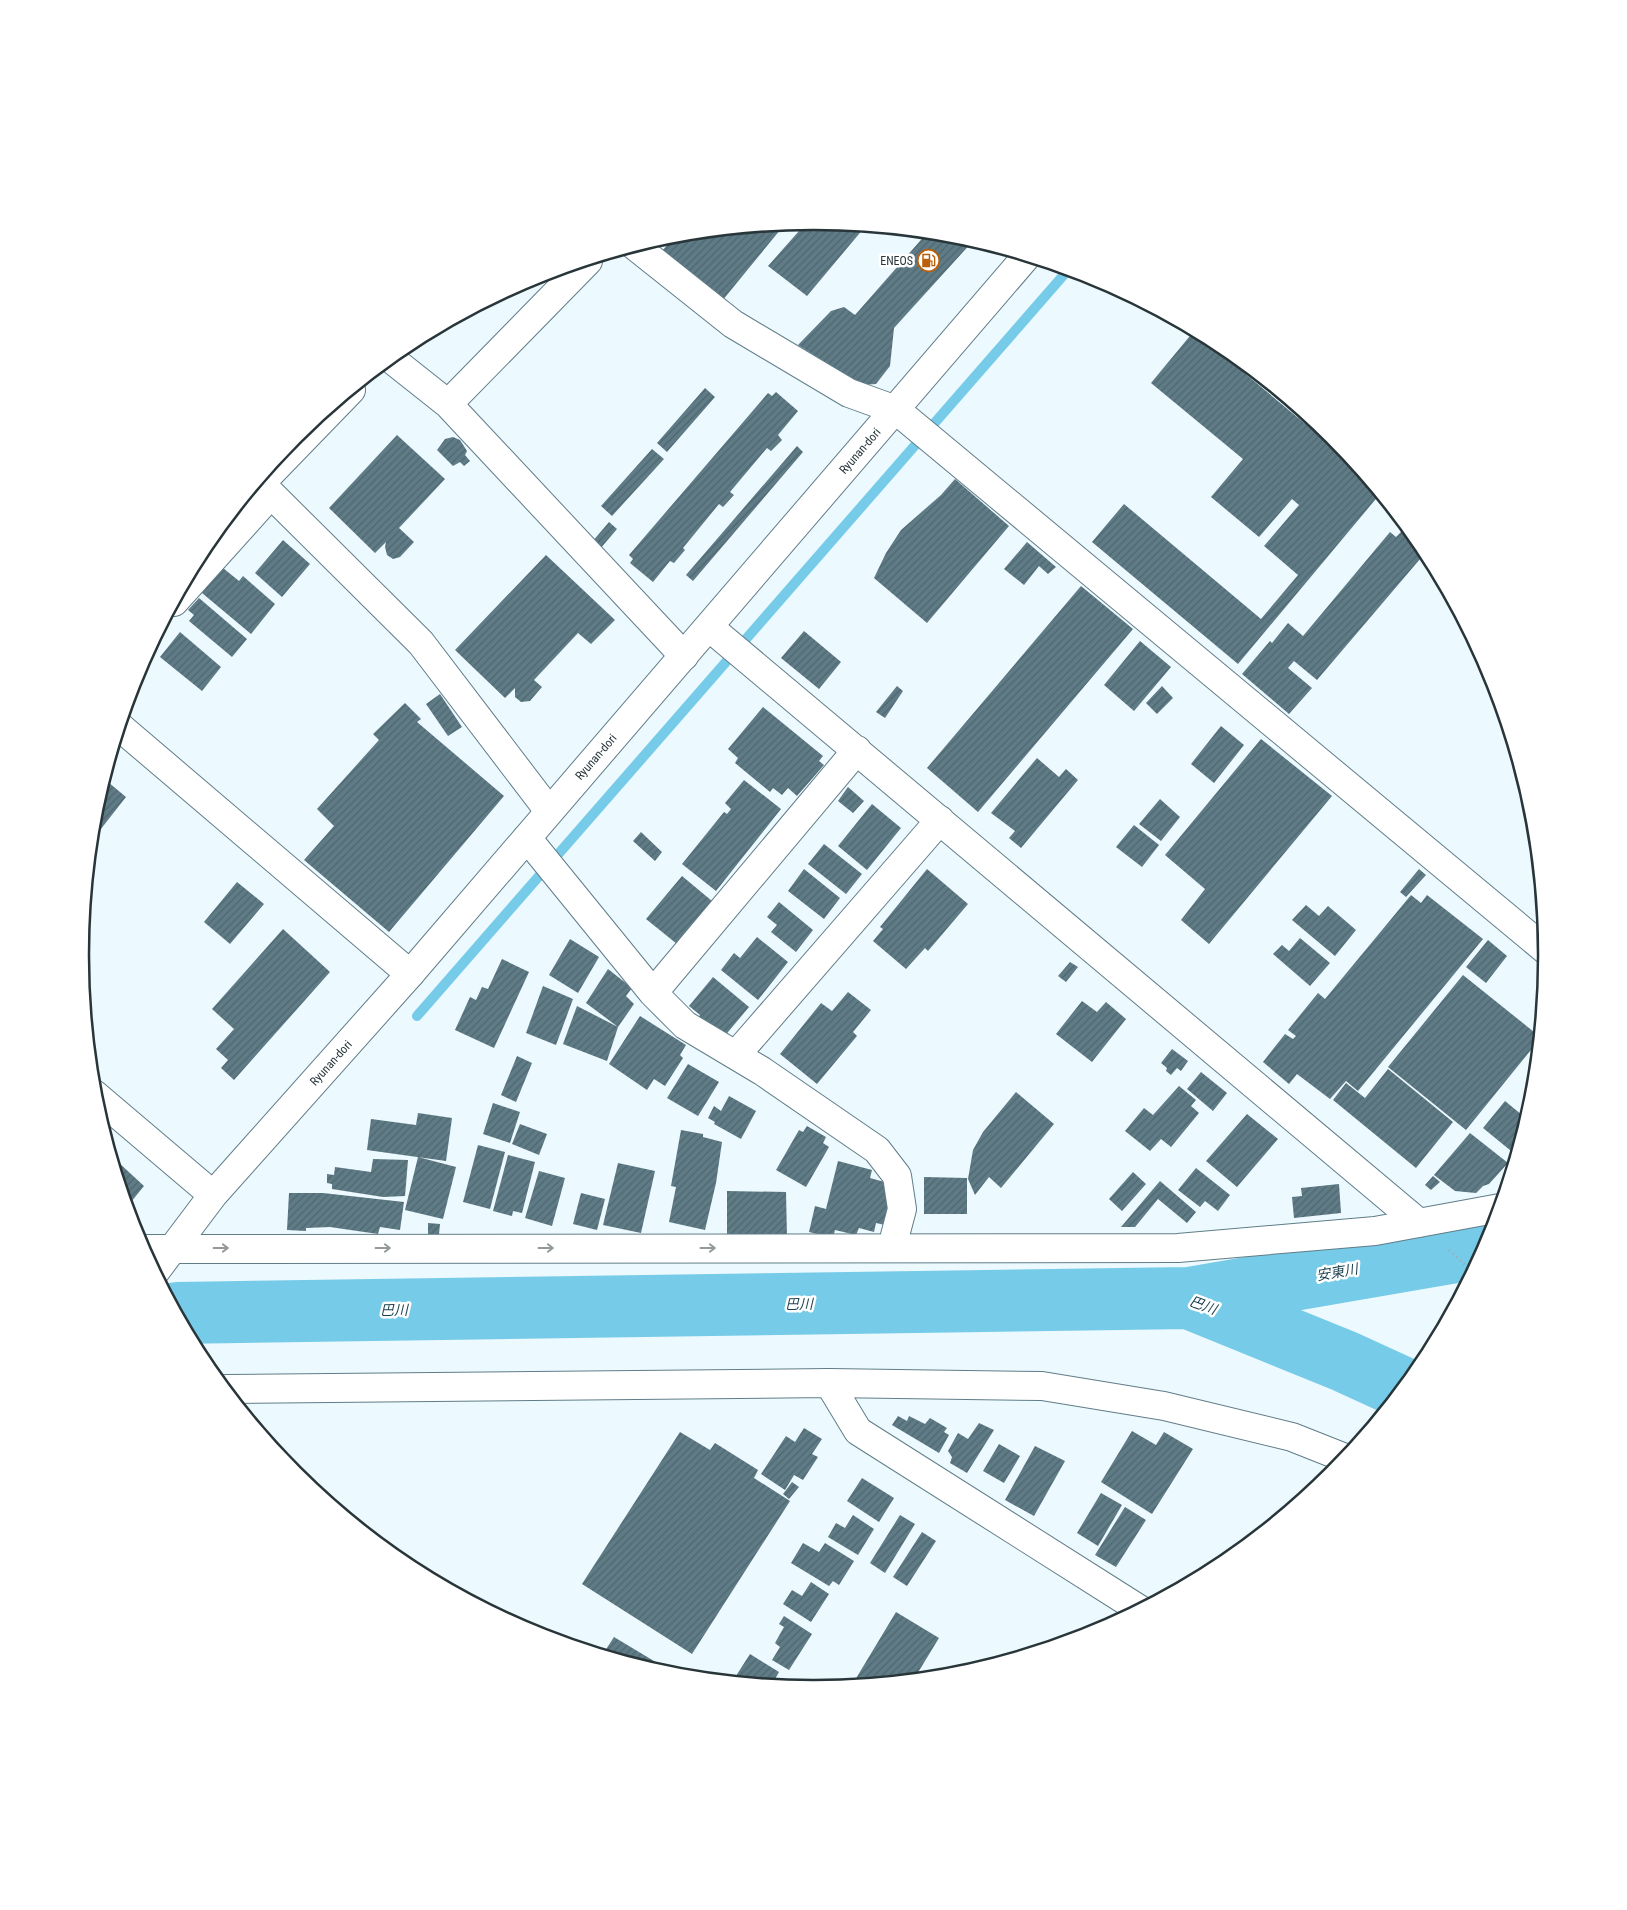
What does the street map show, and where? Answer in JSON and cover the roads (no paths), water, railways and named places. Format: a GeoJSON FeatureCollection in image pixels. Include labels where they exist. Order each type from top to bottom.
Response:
{"type":"FeatureCollection","features":[{"type":"Feature","properties":{"kind":"street"},"geometry":{"type":"LineString","coordinates":[[642,251],[733,324],[850,393],[896,410],[1538,944]]}},
{"type":"Feature","properties":{"kind":"street","name":"Ryunan-dori"},"geometry":{"type":"LineString","coordinates":[[159,1257],[410,974],[1022,262]]}},
{"type":"Feature","properties":{"kind":"street"},"geometry":{"type":"LineString","coordinates":[[448,404],[580,269]]}},
{"type":"Feature","properties":{"kind":"street"},"geometry":{"type":"LineString","coordinates":[[396,363],[448,404],[684,656]]}},
{"type":"Feature","properties":{"kind":"street"},"geometry":{"type":"LineString","coordinates":[[205,562],[262,488],[314,431]]}},
{"type":"Feature","properties":{"kind":"street"},"geometry":{"type":"LineString","coordinates":[[262,488],[421,643],[549,811]]}},
{"type":"Feature","properties":{"kind":"street"},"geometry":{"type":"LineString","coordinates":[[709,627],[1419,1223]]}},
{"type":"Feature","properties":{"kind":"street"},"geometry":{"type":"LineString","coordinates":[[124,731],[410,974]]}},
{"type":"Feature","properties":{"kind":"street"},"geometry":{"type":"LineString","coordinates":[[653,993],[857,750]]}},
{"type":"Feature","properties":{"kind":"street"},"geometry":{"type":"LineString","coordinates":[[736,1055],[940,820]]}},
{"type":"Feature","properties":{"kind":"street"},"geometry":{"type":"LineString","coordinates":[[527,838],[653,993],[685,1025],[736,1055],[878,1150],[897,1176],[902,1209],[892,1247]]}},
{"type":"Feature","properties":{"kind":"street"},"geometry":{"type":"LineString","coordinates":[[104,1103],[213,1195]]}},
{"type":"Feature","properties":{"kind":"street"},"geometry":{"type":"LineString","coordinates":[[159,1257],[892,1247],[1178,1248],[1376,1231],[1492,1210]]}},
{"type":"Feature","properties":{"kind":"street"},"geometry":{"type":"LineString","coordinates":[[829,1383],[858,1431],[1133,1605]]}},
{"type":"Feature","properties":{"kind":"street"},"geometry":{"type":"LineString","coordinates":[[234,1389],[829,1383],[1042,1386],[1164,1406],[1292,1437],[1337,1455]]}},
{"type":"Feature","properties":{"kind":"waterway"},"geometry":{"type":"LineString","coordinates":[[417,1016],[1063,275]]}},
{"type":"Feature","properties":{"kind":"waterway","name":"安東川"},"geometry":{"type":"LineString","coordinates":[[1189,1298],[1476,1249]]}},
{"type":"Feature","properties":{"kind":"waterway","name":"巴川"},"geometry":{"type":"LineString","coordinates":[[184,1313],[1189,1298],[1344,1361],[1396,1385]]}},
{"type":"Feature","properties":{"kind":"place","name":"ENEOS"},"geometry":{"type":"Point","coordinates":[929,261]}}]}
